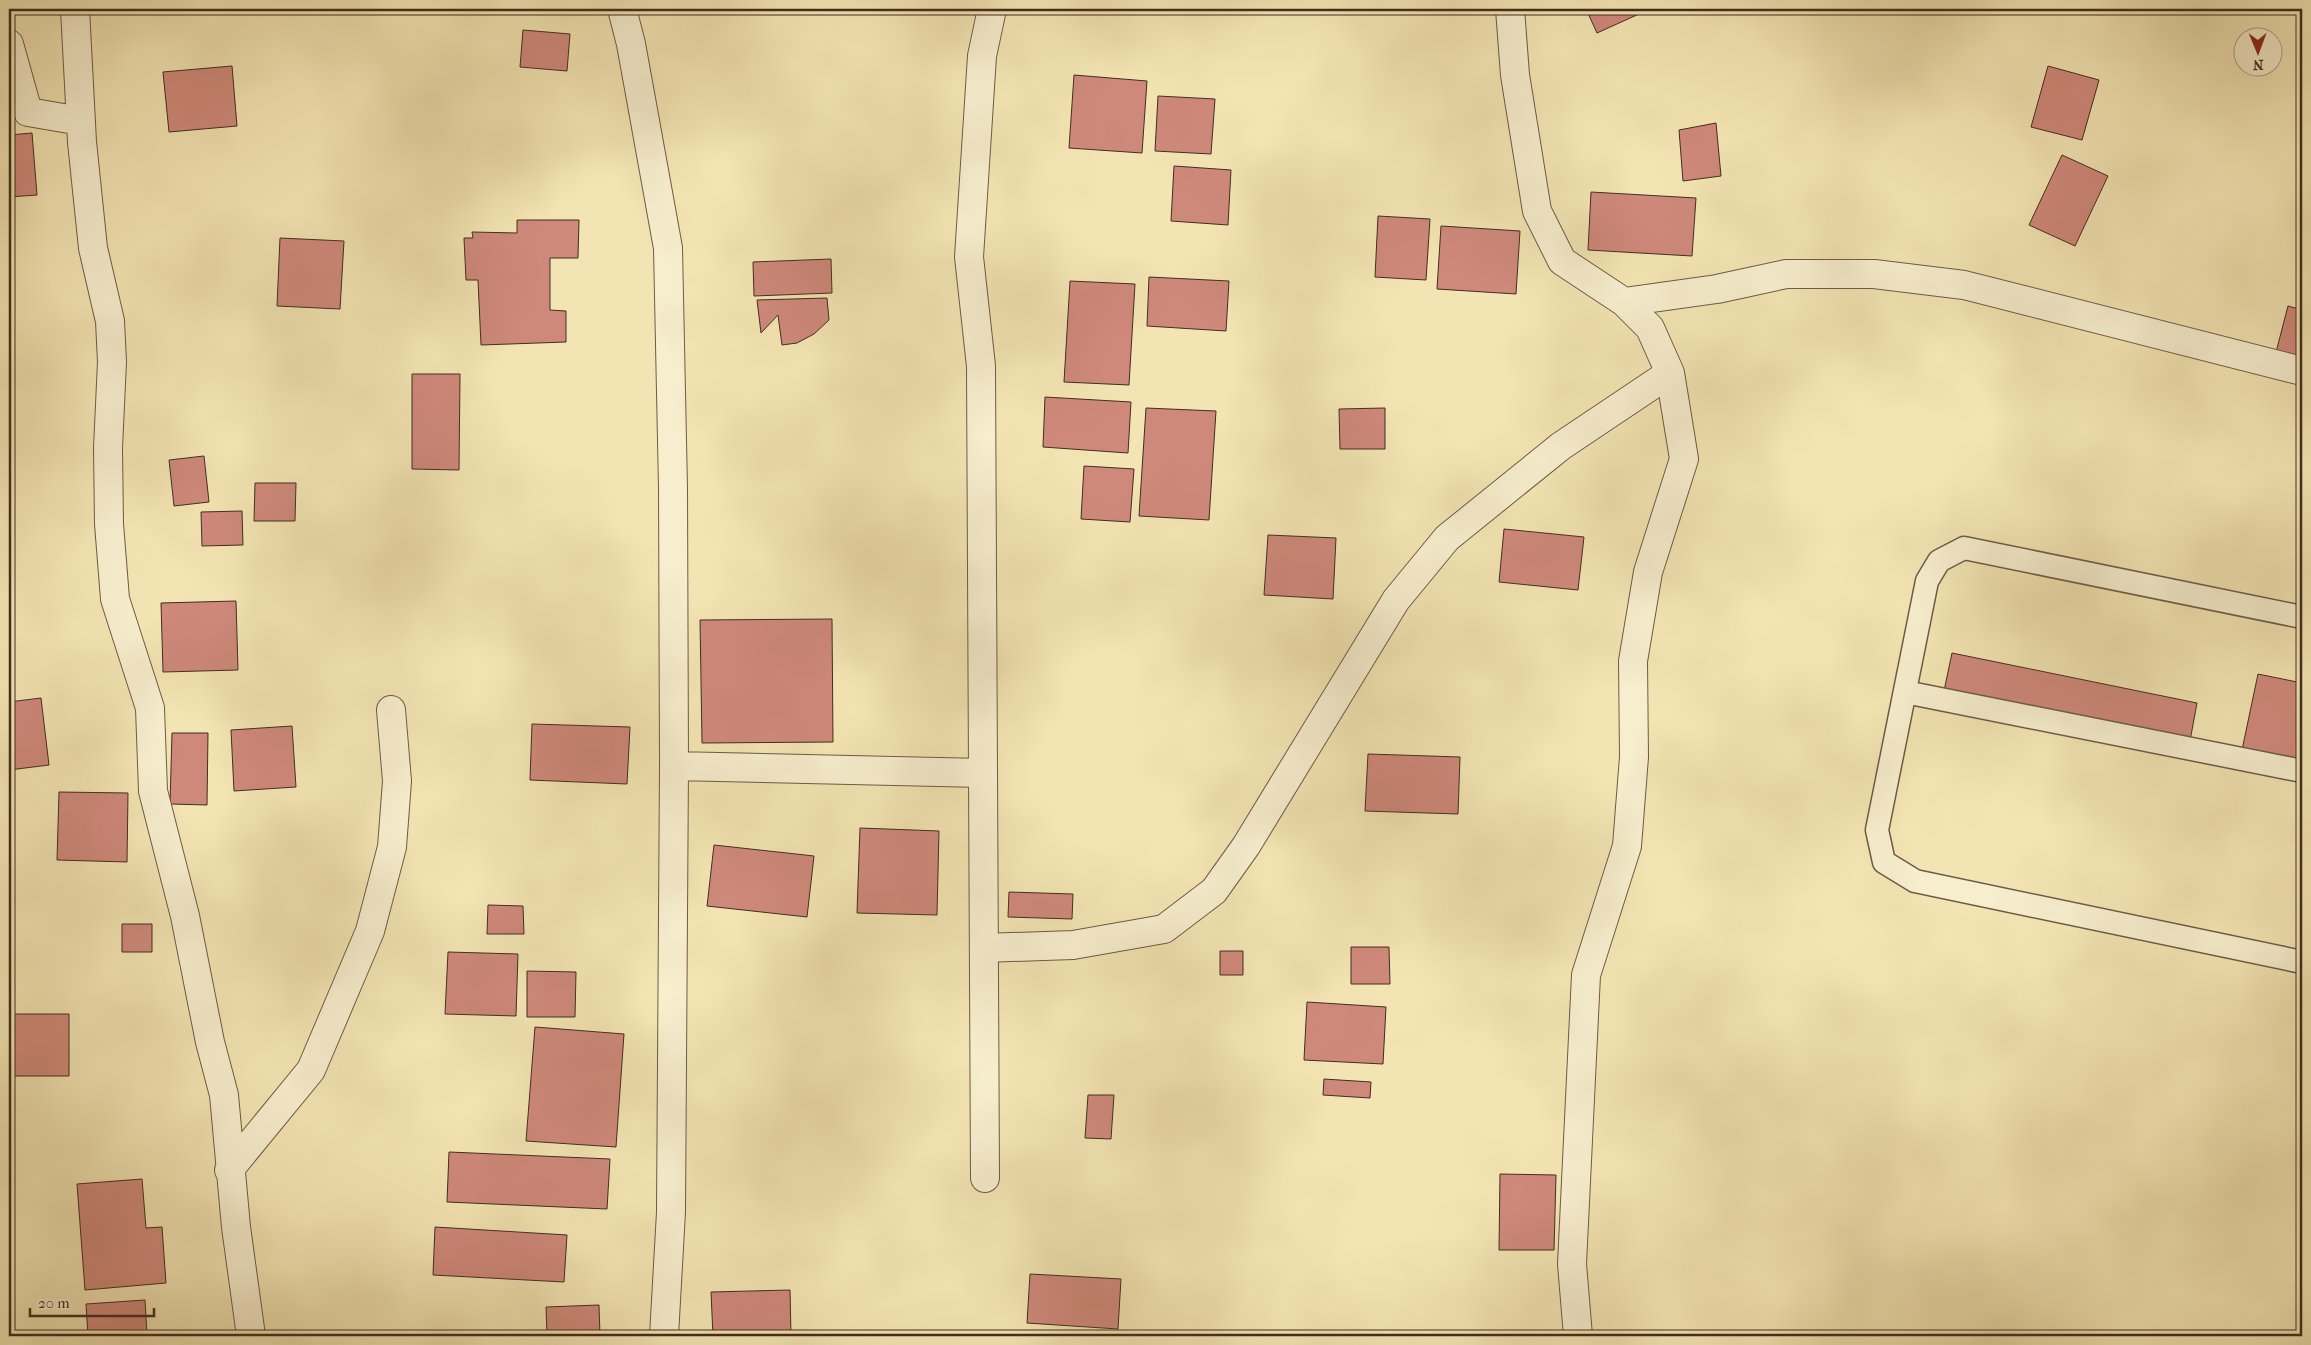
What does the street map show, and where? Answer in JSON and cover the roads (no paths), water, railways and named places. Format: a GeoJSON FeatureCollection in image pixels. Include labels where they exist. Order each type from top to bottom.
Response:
{"type":"FeatureCollection","features":[{"type":"Feature","properties":{"kind":"street"},"geometry":{"type":"LineString","coordinates":[[75,9],[81,121],[93,248],[110,321],[112,362],[108,448],[109,524],[115,599],[150,708],[153,791],[185,916],[210,1042],[224,1094],[229,1170],[252,1336]]}},
{"type":"Feature","properties":{"kind":"street"},"geometry":{"type":"LineString","coordinates":[[622,9],[631,44],[668,248],[673,488],[674,766],[671,1212],[664,1336]]}},
{"type":"Feature","properties":{"kind":"street"},"geometry":{"type":"LineString","coordinates":[[985,1178],[981,366],[969,257],[982,56],[992,9]]}},
{"type":"Feature","properties":{"kind":"street"},"geometry":{"type":"LineString","coordinates":[[1510,9],[1515,75],[1537,211],[1562,260],[1624,302],[1650,328],[1670,372],[1684,459],[1648,572],[1633,661],[1634,756],[1627,846],[1586,975],[1572,1264],[1578,1336]]}},
{"type":"Feature","properties":{"kind":"street"},"geometry":{"type":"LineString","coordinates":[[9,44],[28,112],[81,121]]}},
{"type":"Feature","properties":{"kind":"street"},"geometry":{"type":"LineString","coordinates":[[1624,302],[1717,289],[1786,274],[1874,274],[1964,285],[2302,371]]}},
{"type":"Feature","properties":{"kind":"street"},"geometry":{"type":"LineString","coordinates":[[984,948],[1073,945],[1164,929],[1214,891],[1246,846],[1396,600],[1447,538],[1561,446],[1670,372]]}},
{"type":"Feature","properties":{"kind":"street"},"geometry":{"type":"LineString","coordinates":[[229,1170],[312,1070],[370,932],[392,847],[397,781],[391,710]]}},
{"type":"Feature","properties":{"kind":"street"},"geometry":{"type":"LineString","coordinates":[[674,766],[983,773]]}},
{"type":"Feature","properties":{"kind":"lane"},"geometry":{"type":"LineString","coordinates":[[2302,617],[1964,548],[1939,561],[1927,581],[1877,830],[1884,862],[1915,880],[2302,962]]}},
{"type":"Feature","properties":{"kind":"lane"},"geometry":{"type":"LineString","coordinates":[[1904,692],[2302,771]]}}]}
